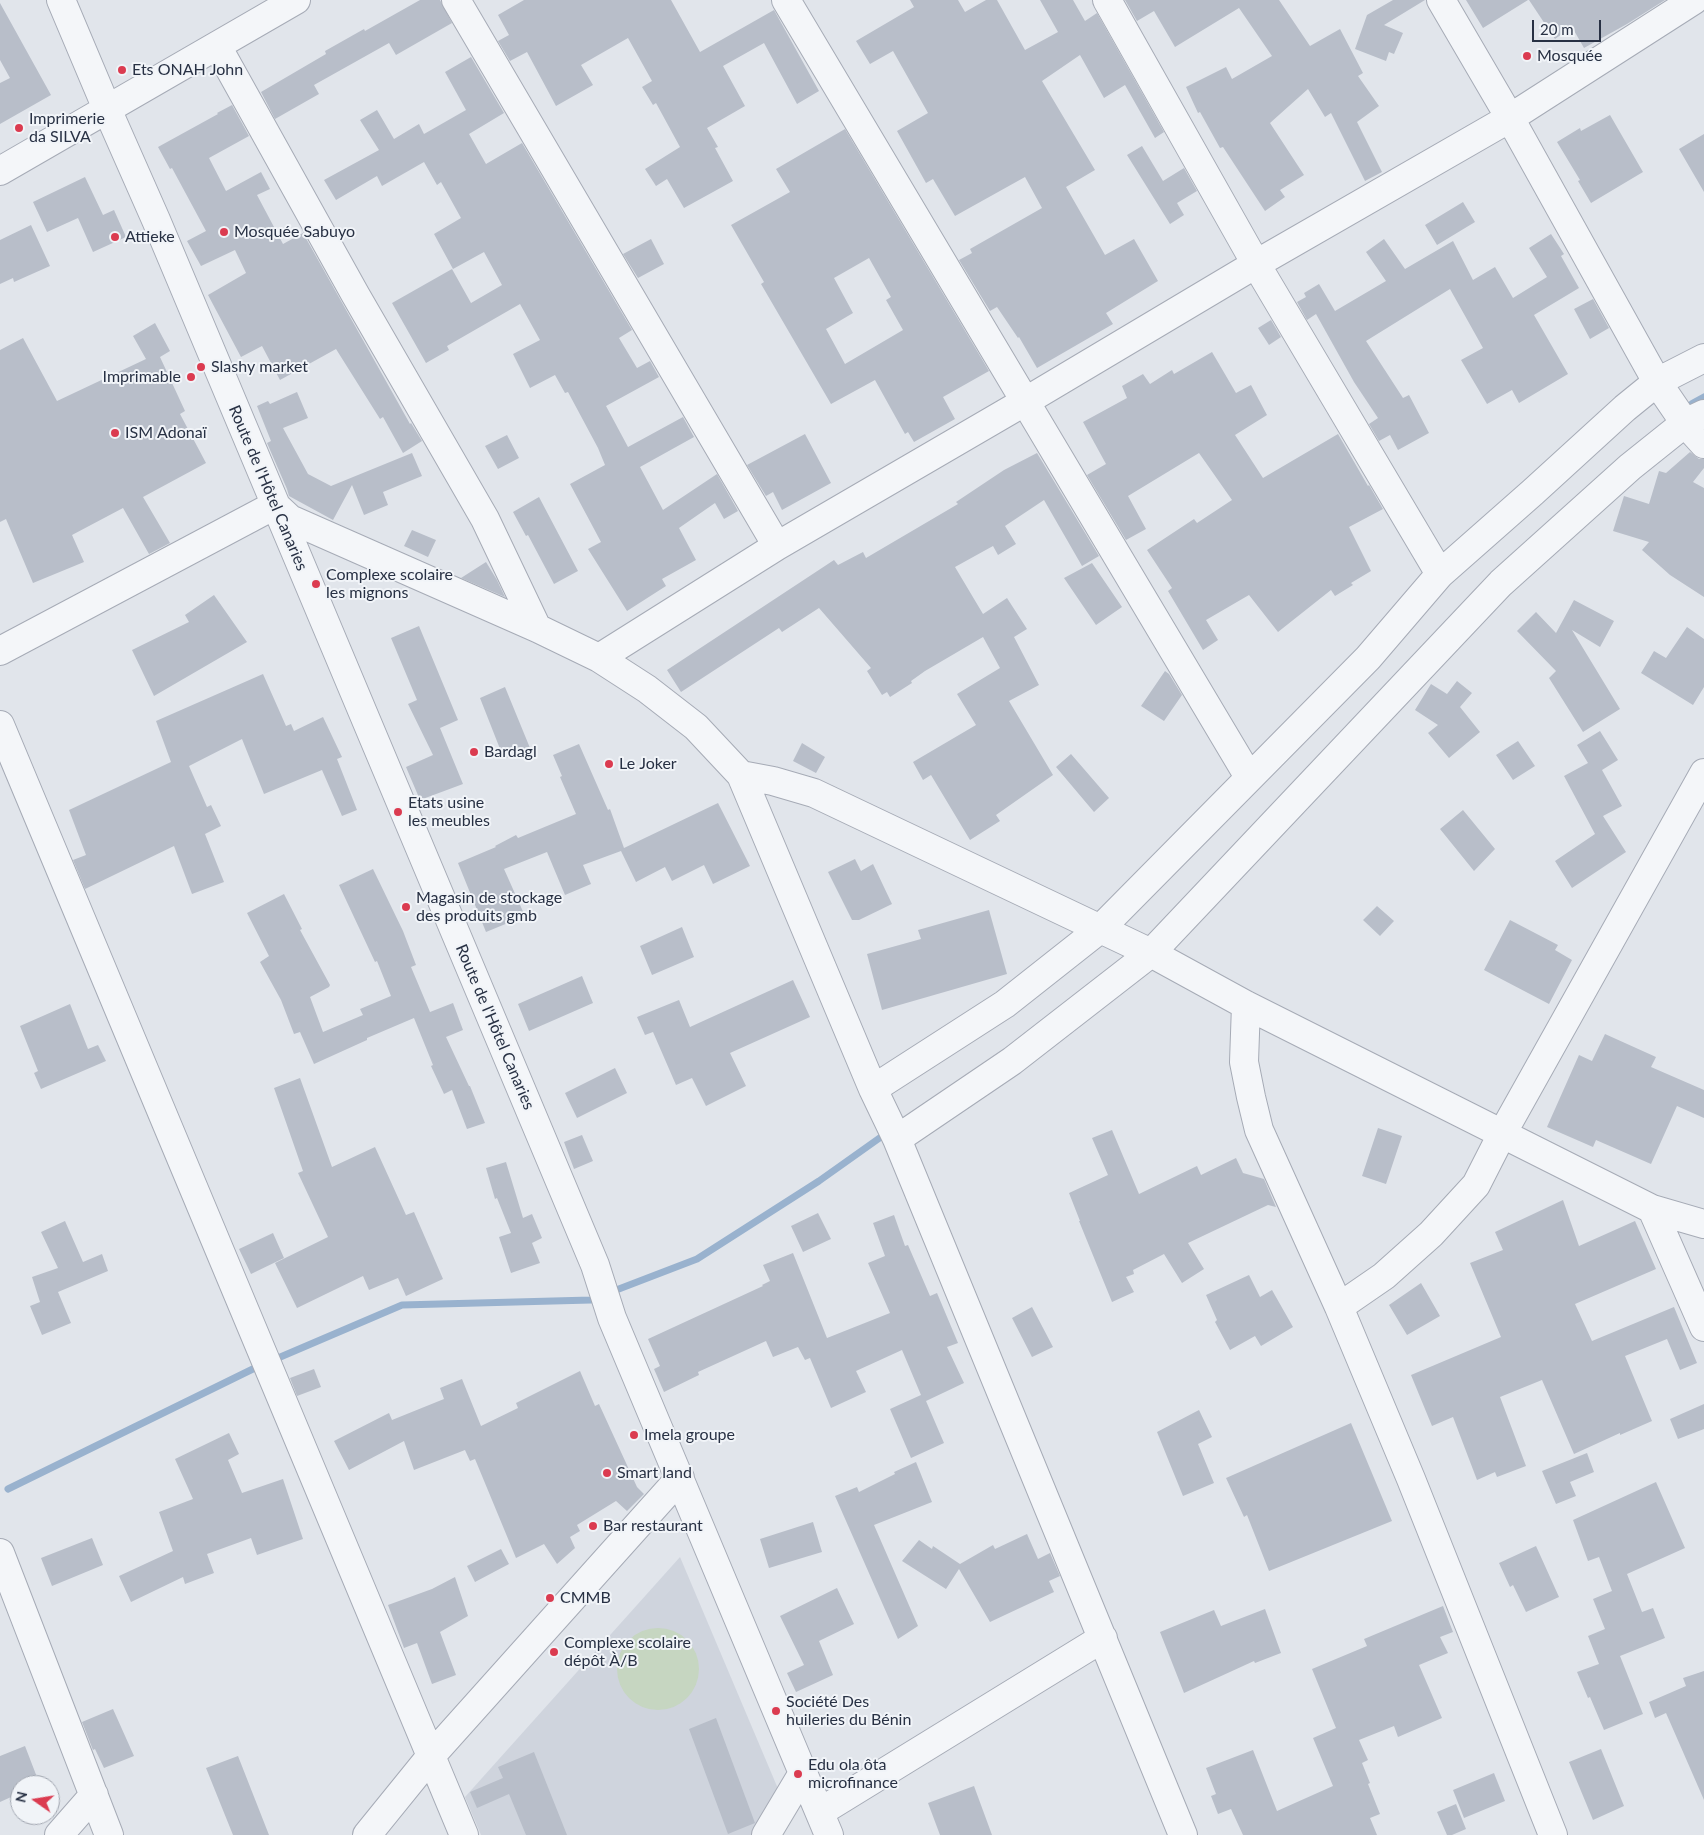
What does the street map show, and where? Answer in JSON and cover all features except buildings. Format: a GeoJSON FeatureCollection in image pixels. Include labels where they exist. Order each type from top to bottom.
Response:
{"type":"FeatureCollection","features":[{"type":"Feature","properties":{"kind":"street","name":"Route de l'Hôtel Canaries"},"geometry":{"type":"LineString","coordinates":[[61,0],[156,220],[595,1265],[612,1318],[824,1824]]}},
{"type":"Feature","properties":{"kind":"street"},"geometry":{"type":"LineString","coordinates":[[0,171],[296,0]]}},
{"type":"Feature","properties":{"kind":"street"},"geometry":{"type":"LineString","coordinates":[[456,0],[776,546]]}},
{"type":"Feature","properties":{"kind":"street"},"geometry":{"type":"LineString","coordinates":[[786,0],[1249,776]]}},
{"type":"Feature","properties":{"kind":"street"},"geometry":{"type":"LineString","coordinates":[[1107,0],[1256,264],[1440,574]]}},
{"type":"Feature","properties":{"kind":"street"},"geometry":{"type":"LineString","coordinates":[[1441,0],[1510,118],[1657,382],[1694,418],[1704,444]]}},
{"type":"Feature","properties":{"kind":"street"},"geometry":{"type":"LineString","coordinates":[[599,658],[776,546],[1026,401],[1256,264],[1510,118],[1694,0]]}},
{"type":"Feature","properties":{"kind":"street"},"geometry":{"type":"LineString","coordinates":[[217,46],[355,294],[485,519],[537,628]]}},
{"type":"Feature","properties":{"kind":"street"},"geometry":{"type":"LineString","coordinates":[[873,1090],[1005,1004],[1100,929],[1249,776],[1368,658],[1440,574],[1625,408],[1657,382],[1704,358]]}},
{"type":"Feature","properties":{"kind":"street"},"geometry":{"type":"LineString","coordinates":[[897,1139],[1012,1061],[1151,953],[1501,583],[1630,467],[1694,418]]}},
{"type":"Feature","properties":{"kind":"street"},"geometry":{"type":"LineString","coordinates":[[0,651],[275,505],[290,520],[537,628],[599,658],[647,689],[696,727],[741,775],[873,1090],[897,1139],[1184,1835]]}},
{"type":"Feature","properties":{"kind":"street"},"geometry":{"type":"LineString","coordinates":[[0,724],[464,1835]]}},
{"type":"Feature","properties":{"kind":"street"},"geometry":{"type":"LineString","coordinates":[[1339,1306],[1384,1276],[1431,1234],[1476,1185],[1502,1134],[1704,773]]}},
{"type":"Feature","properties":{"kind":"street"},"geometry":{"type":"LineString","coordinates":[[741,775],[773,781],[814,793],[1151,953],[1246,1005],[1652,1209],[1704,1224]]}},
{"type":"Feature","properties":{"kind":"street"},"geometry":{"type":"LineString","coordinates":[[1246,1005],[1244,1062],[1259,1130],[1339,1306],[1411,1478],[1553,1835]]}},
{"type":"Feature","properties":{"kind":"street"},"geometry":{"type":"LineString","coordinates":[[1652,1209],[1704,1327]]}},
{"type":"Feature","properties":{"kind":"street"},"geometry":{"type":"LineString","coordinates":[[367,1835],[431,1756],[680,1478]]}},
{"type":"Feature","properties":{"kind":"street"},"geometry":{"type":"LineString","coordinates":[[0,1553],[109,1835]]}},
{"type":"Feature","properties":{"kind":"street"},"geometry":{"type":"LineString","coordinates":[[824,1824],[1104,1638]]}},
{"type":"Feature","properties":{"kind":"street"},"geometry":{"type":"LineString","coordinates":[[766,1835],[803,1773]]}},
{"type":"Feature","properties":{"kind":"street"},"geometry":{"type":"LineString","coordinates":[[59,1835],[94,1795]]}},
{"type":"Feature","properties":{"kind":"shaded area"},"geometry":{"type":"Polygon","coordinates":[[[680,1557],[787,1810],[771,1835],[481,1835],[465,1797],[680,1557]]]}},
{"type":"Feature","properties":{"kind":"green space"},"geometry":{"type":"Polygon","coordinates":[[[658,1628],[674,1631],[687,1640],[696,1653],[699,1669],[696,1685],[687,1698],[674,1707],[658,1710],[642,1707],[629,1698],[620,1685],[617,1669],[620,1653],[629,1640],[642,1631],[658,1628]]]}},
{"type":"Feature","properties":{"kind":"waterway"},"geometry":{"type":"LineString","coordinates":[[1683,411],[1704,397]]}},
{"type":"Feature","properties":{"kind":"waterway"},"geometry":{"type":"LineString","coordinates":[[611,1292],[697,1259],[819,1181],[888,1132]]}},
{"type":"Feature","properties":{"kind":"waterway"},"geometry":{"type":"LineString","coordinates":[[271,1361],[402,1305],[591,1300],[598,1297]]}},
{"type":"Feature","properties":{"kind":"waterway"},"geometry":{"type":"LineString","coordinates":[[8,1489],[261,1365]]}},
{"type":"Feature","properties":{"kind":"place","name":"Mosquée"},"geometry":{"type":"Point","coordinates":[1527,56]}},
{"type":"Feature","properties":{"kind":"place","name":"Ets ONAH John"},"geometry":{"type":"Point","coordinates":[122,70]}},
{"type":"Feature","properties":{"kind":"place","name":"Imprimerie da SILVA"},"geometry":{"type":"Point","coordinates":[19,128]}},
{"type":"Feature","properties":{"kind":"place","name":"Mosquée Sabuyo"},"geometry":{"type":"Point","coordinates":[224,232]}},
{"type":"Feature","properties":{"kind":"place","name":"Attieke"},"geometry":{"type":"Point","coordinates":[115,237]}},
{"type":"Feature","properties":{"kind":"place","name":"Slashy market"},"geometry":{"type":"Point","coordinates":[201,367]}},
{"type":"Feature","properties":{"kind":"place","name":"Imprimable"},"geometry":{"type":"Point","coordinates":[191,377]}},
{"type":"Feature","properties":{"kind":"place","name":"ISM Adonaï"},"geometry":{"type":"Point","coordinates":[115,433]}},
{"type":"Feature","properties":{"kind":"place","name":"Complexe scolaire les mignons"},"geometry":{"type":"Point","coordinates":[316,584]}},
{"type":"Feature","properties":{"kind":"place","name":"Bardagl"},"geometry":{"type":"Point","coordinates":[474,752]}},
{"type":"Feature","properties":{"kind":"place","name":"Le Joker"},"geometry":{"type":"Point","coordinates":[609,764]}},
{"type":"Feature","properties":{"kind":"place","name":"Etats usine les meubles"},"geometry":{"type":"Point","coordinates":[398,812]}},
{"type":"Feature","properties":{"kind":"place","name":"Magasin de stockage des produits gmb"},"geometry":{"type":"Point","coordinates":[406,907]}},
{"type":"Feature","properties":{"kind":"place","name":"Imela groupe"},"geometry":{"type":"Point","coordinates":[634,1435]}},
{"type":"Feature","properties":{"kind":"place","name":"Smart land"},"geometry":{"type":"Point","coordinates":[607,1473]}},
{"type":"Feature","properties":{"kind":"place","name":"Bar restaurant"},"geometry":{"type":"Point","coordinates":[593,1526]}},
{"type":"Feature","properties":{"kind":"place","name":"CMMB"},"geometry":{"type":"Point","coordinates":[550,1598]}},
{"type":"Feature","properties":{"kind":"place","name":"Complexe scolaire dépôt À/B"},"geometry":{"type":"Point","coordinates":[554,1652]}},
{"type":"Feature","properties":{"kind":"place","name":"Société Des huileries du Bénin"},"geometry":{"type":"Point","coordinates":[776,1711]}},
{"type":"Feature","properties":{"kind":"place","name":"Edu ola ôta microfinance"},"geometry":{"type":"Point","coordinates":[798,1774]}}]}
